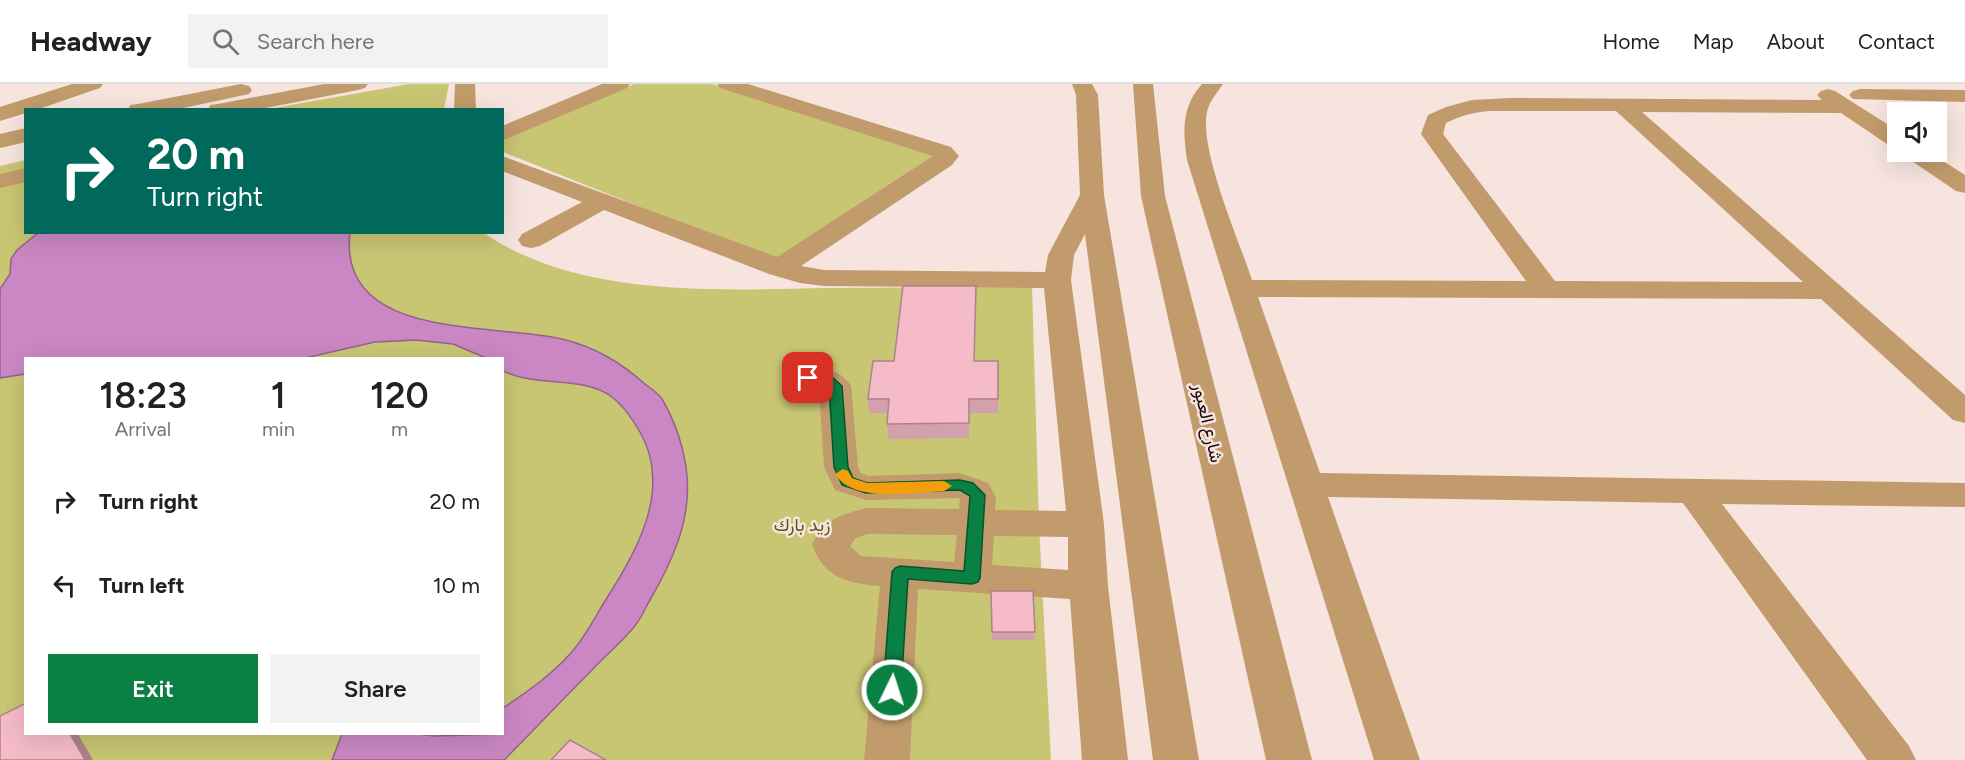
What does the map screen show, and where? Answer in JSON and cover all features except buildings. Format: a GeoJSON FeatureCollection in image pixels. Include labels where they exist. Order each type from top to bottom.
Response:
{"type":"FeatureCollection","features":[{"type":"Feature","properties":{"kind":"street"},"geometry":{"type":"LineString","coordinates":[[7,109],[58,84]]}},
{"type":"Feature","properties":{"kind":"street"},"geometry":{"type":"LineString","coordinates":[[7,109],[93,84]]}},
{"type":"Feature","properties":{"kind":"street"},"geometry":{"type":"LineString","coordinates":[[171,84],[205,91],[250,88]]}},
{"type":"Feature","properties":{"kind":"street"},"geometry":{"type":"LineString","coordinates":[[148,108],[276,84]]}},
{"type":"Feature","properties":{"kind":"street"},"geometry":{"type":"LineString","coordinates":[[465,84],[465,108]]}},
{"type":"Feature","properties":{"kind":"street"},"geometry":{"type":"LineString","coordinates":[[504,113],[575,84]]}},
{"type":"Feature","properties":{"kind":"street"},"geometry":{"type":"LineString","coordinates":[[504,133],[620,84]]}},
{"type":"Feature","properties":{"kind":"street"},"geometry":{"type":"LineString","coordinates":[[727,84],[943,152],[947,156],[779,268]]}},
{"type":"Feature","properties":{"kind":"street"},"geometry":{"type":"LineString","coordinates":[[1082,84],[1087,96],[1092,195],[1176,760]]}},
{"type":"Feature","properties":{"kind":"street"},"geometry":{"type":"LineString","coordinates":[[1213,84],[1204,92],[1192,124],[1199,160],[1397,760]]}},
{"type":"Feature","properties":{"kind":"street"},"geometry":{"type":"LineString","coordinates":[[230,108],[351,85],[350,108]]}},
{"type":"Feature","properties":{"kind":"street"},"geometry":{"type":"LineString","coordinates":[[1815,86],[1850,97],[1887,113]]}},
{"type":"Feature","properties":{"kind":"street","name":"شارع العبور"},"geometry":{"type":"LineString","coordinates":[[1151,91],[1153,195],[1289,760]]}},
{"type":"Feature","properties":{"kind":"street"},"geometry":{"type":"LineString","coordinates":[[1547,290],[1432,134],[1436,120],[1452,110],[1478,104],[1623,106],[1850,97],[1965,96]]}},
{"type":"Feature","properties":{"kind":"street"},"geometry":{"type":"LineString","coordinates":[[1850,97],[1887,131]]}},
{"type":"Feature","properties":{"kind":"street"},"geometry":{"type":"LineString","coordinates":[[1623,106],[1965,413]]}},
{"type":"Feature","properties":{"kind":"street"},"geometry":{"type":"LineString","coordinates":[[7,109],[24,108]]}},
{"type":"Feature","properties":{"kind":"street"},"geometry":{"type":"LineString","coordinates":[[28,108],[55,108]]}},
{"type":"Feature","properties":{"kind":"street"},"geometry":{"type":"LineString","coordinates":[[0,141],[24,135]]}},
{"type":"Feature","properties":{"kind":"street"},"geometry":{"type":"LineString","coordinates":[[0,156],[24,151]]}},
{"type":"Feature","properties":{"kind":"street"},"geometry":{"type":"LineString","coordinates":[[1947,152],[1965,163]]}},
{"type":"Feature","properties":{"kind":"street"},"geometry":{"type":"LineString","coordinates":[[1929,162],[1965,186]]}},
{"type":"Feature","properties":{"kind":"street"},"geometry":{"type":"LineString","coordinates":[[505,173],[591,197],[800,275],[824,278],[1057,280]]}},
{"type":"Feature","properties":{"kind":"street"},"geometry":{"type":"LineString","coordinates":[[0,181],[24,175]]}},
{"type":"Feature","properties":{"kind":"street"},"geometry":{"type":"LineString","coordinates":[[1092,195],[1061,255],[1057,280],[1086,524],[1088,586],[1105,760]]}},
{"type":"Feature","properties":{"kind":"street"},"geometry":{"type":"LineString","coordinates":[[531,240],[591,197]]}},
{"type":"Feature","properties":{"kind":"street"},"geometry":{"type":"LineString","coordinates":[[1241,288],[1830,291]]}},
{"type":"Feature","properties":{"kind":"street"},"geometry":{"type":"LineString","coordinates":[[798,380],[825,378],[835,386],[841,467],[847,481],[866,488],[968,486],[978,495],[972,578]]}},
{"type":"Feature","properties":{"kind":"street"},"geometry":{"type":"LineString","coordinates":[[1306,485],[1965,495]]}},
{"type":"Feature","properties":{"kind":"street"},"geometry":{"type":"LineString","coordinates":[[1693,491],[1893,760]]}},
{"type":"Feature","properties":{"kind":"street"},"geometry":{"type":"LineString","coordinates":[[1086,524],[866,521],[843,529],[831,544],[840,562],[849,567],[1088,586]]}},
{"type":"Feature","properties":{"kind":"street"},"geometry":{"type":"LineString","coordinates":[[887,760],[900,572]]}},
{"type":"Feature","properties":{"kind":"green space"},"geometry":{"type":"Polygon","coordinates":[[[409,84],[449,84],[444,108],[275,108],[409,84]]]}},
{"type":"Feature","properties":{"kind":"green space"},"geometry":{"type":"Polygon","coordinates":[[[634,84],[712,84],[940,155],[776,261],[504,152],[504,140],[634,84]]]}},
{"type":"Feature","properties":{"kind":"green space","name":"زيد بارك"},"geometry":{"type":"Polygon","coordinates":[[[24,160],[24,234],[486,234],[521,254],[562,269],[649,286],[694,289],[1032,287],[1039,524],[1051,760],[0,760],[0,166],[24,160]]]}},
{"type":"Feature","properties":{"kind":"shaded area"},"geometry":{"type":"Polygon","coordinates":[[[37,234],[350,234],[353,268],[368,293],[394,310],[426,321],[562,339],[585,346],[616,362],[662,399],[679,436],[687,476],[686,509],[678,541],[666,571],[639,621],[504,760],[332,760],[342,735],[504,735],[504,707],[546,677],[575,648],[617,582],[638,541],[652,498],[653,476],[649,454],[640,432],[620,405],[600,390],[517,376],[504,371],[504,357],[484,357],[453,344],[416,340],[375,342],[309,357],[24,357],[24,374],[0,378],[0,289],[10,274],[11,259],[17,250],[37,234]]]}},
{"type":"Feature","properties":{"kind":"slow traffic"},"geometry":{"type":"LineString","coordinates":[[843,474],[847,481],[855,486],[866,488],[944,486]]}},
{"type":"Feature","properties":{"kind":"route"},"geometry":{"type":"LineString","coordinates":[[808,378],[825,378],[832,381],[835,386],[841,467],[847,481],[855,486],[866,488],[960,485],[968,486],[978,495],[972,578],[900,572],[892,690]]}}]}
